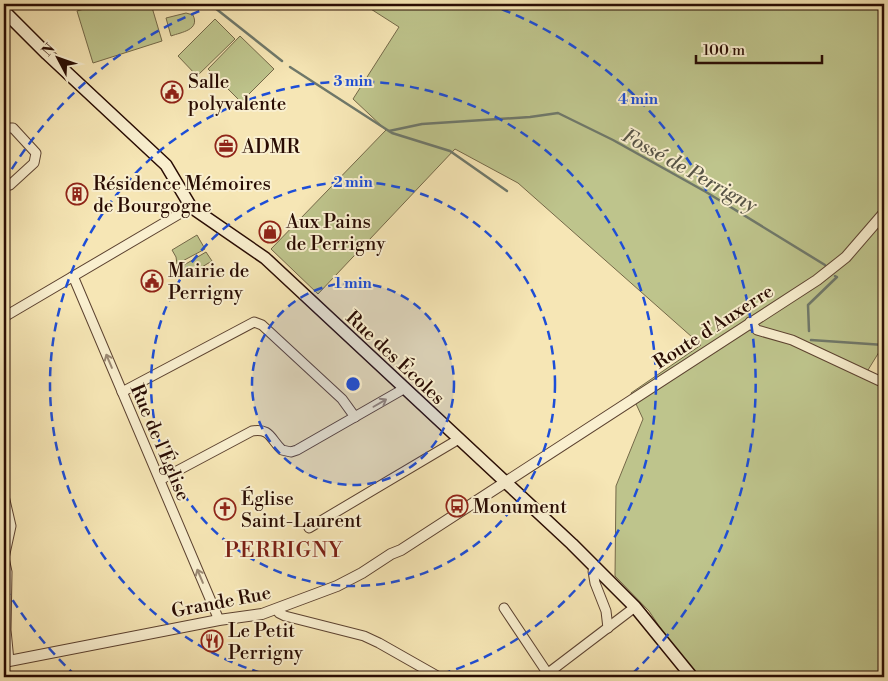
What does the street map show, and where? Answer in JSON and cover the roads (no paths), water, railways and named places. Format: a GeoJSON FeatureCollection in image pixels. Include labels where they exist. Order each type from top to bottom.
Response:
{"type":"FeatureCollection","features":[{"type":"Feature","properties":{"kind":"main road","name":"Rue des Écoles"},"geometry":{"type":"LineString","coordinates":[[4,11],[47,54],[166,165],[191,207],[265,258],[596,568],[635,607],[692,677]]}},
{"type":"Feature","properties":{"kind":"street"},"geometry":{"type":"LineString","coordinates":[[4,128],[13,128],[36,153],[34,163],[10,185],[4,186]]}},
{"type":"Feature","properties":{"kind":"street"},"geometry":{"type":"LineString","coordinates":[[4,317],[191,207]]}},
{"type":"Feature","properties":{"kind":"street","name":"Route d'Auxerre"},"geometry":{"type":"LineString","coordinates":[[505,483],[838,265],[884,214]]}},
{"type":"Feature","properties":{"kind":"street","name":"Rue de l'Église"},"geometry":{"type":"LineString","coordinates":[[73,276],[219,620]]}},
{"type":"Feature","properties":{"kind":"street"},"geometry":{"type":"LineString","coordinates":[[122,392],[254,322],[262,325],[342,399],[355,417]]}},
{"type":"Feature","properties":{"kind":"street"},"geometry":{"type":"LineString","coordinates":[[750,322],[757,330],[792,340],[884,383]]}},
{"type":"Feature","properties":{"kind":"street"},"geometry":{"type":"LineString","coordinates":[[160,480],[252,431],[263,429],[269,433],[282,450],[291,452],[297,450],[403,388]]}},
{"type":"Feature","properties":{"kind":"street"},"geometry":{"type":"LineString","coordinates":[[309,528],[459,439]]}},
{"type":"Feature","properties":{"kind":"street","name":"Grande Rue"},"geometry":{"type":"LineString","coordinates":[[6,661],[219,620],[262,614],[277,609],[351,580],[505,483]]}},
{"type":"Feature","properties":{"kind":"street"},"geometry":{"type":"LineString","coordinates":[[4,496],[11,526],[4,558],[7,572],[6,661]]}},
{"type":"Feature","properties":{"kind":"street"},"geometry":{"type":"LineString","coordinates":[[596,568],[593,571],[595,583],[606,611],[608,628]]}},
{"type":"Feature","properties":{"kind":"street"},"geometry":{"type":"LineString","coordinates":[[504,608],[545,675],[635,607]]}},
{"type":"Feature","properties":{"kind":"street"},"geometry":{"type":"LineString","coordinates":[[277,609],[285,616],[364,636],[439,677]]}},
{"type":"Feature","properties":{"kind":"waterway","name":"Fossé de Perrigny"},"geometry":{"type":"LineString","coordinates":[[210,4],[282,61]]}},
{"type":"Feature","properties":{"kind":"waterway","name":"Fossé de Perrigny"},"geometry":{"type":"LineString","coordinates":[[290,67],[392,133],[450,151],[507,191]]}},
{"type":"Feature","properties":{"kind":"waterway","name":"Fossé de Perrigny"},"geometry":{"type":"LineString","coordinates":[[389,131],[422,124],[530,117],[558,113],[613,140],[706,192],[825,265]]}},
{"type":"Feature","properties":{"kind":"waterway","name":"Fossé de Perrigny"},"geometry":{"type":"LineString","coordinates":[[809,331],[808,305],[837,277],[835,276]]}},
{"type":"Feature","properties":{"kind":"waterway","name":"Fossé de Perrigny"},"geometry":{"type":"LineString","coordinates":[[811,340],[884,345]]}},
{"type":"Feature","properties":{"kind":"place","name":"Salle polyvalente"},"geometry":{"type":"Point","coordinates":[172,92]}},
{"type":"Feature","properties":{"kind":"place","name":"ADMR"},"geometry":{"type":"Point","coordinates":[226,146]}},
{"type":"Feature","properties":{"kind":"place","name":"Résidence Mémoires de Bourgogne"},"geometry":{"type":"Point","coordinates":[77,194]}},
{"type":"Feature","properties":{"kind":"place","name":"Aux Pains de Perrigny"},"geometry":{"type":"Point","coordinates":[270,232]}},
{"type":"Feature","properties":{"kind":"place","name":"Mairie de Perrigny"},"geometry":{"type":"Point","coordinates":[152,281]}},
{"type":"Feature","properties":{"kind":"place","name":"Monument"},"geometry":{"type":"Point","coordinates":[457,506]}},
{"type":"Feature","properties":{"kind":"place","name":"Église Saint-Laurent"},"geometry":{"type":"Point","coordinates":[225,509]}},
{"type":"Feature","properties":{"kind":"place","name":"Le Petit Perrigny"},"geometry":{"type":"Point","coordinates":[212,641]}},
{"type":"Feature","properties":{"kind":"district","name":"PERRIGNY"},"geometry":{"type":"Point","coordinates":[284,550]}}]}
